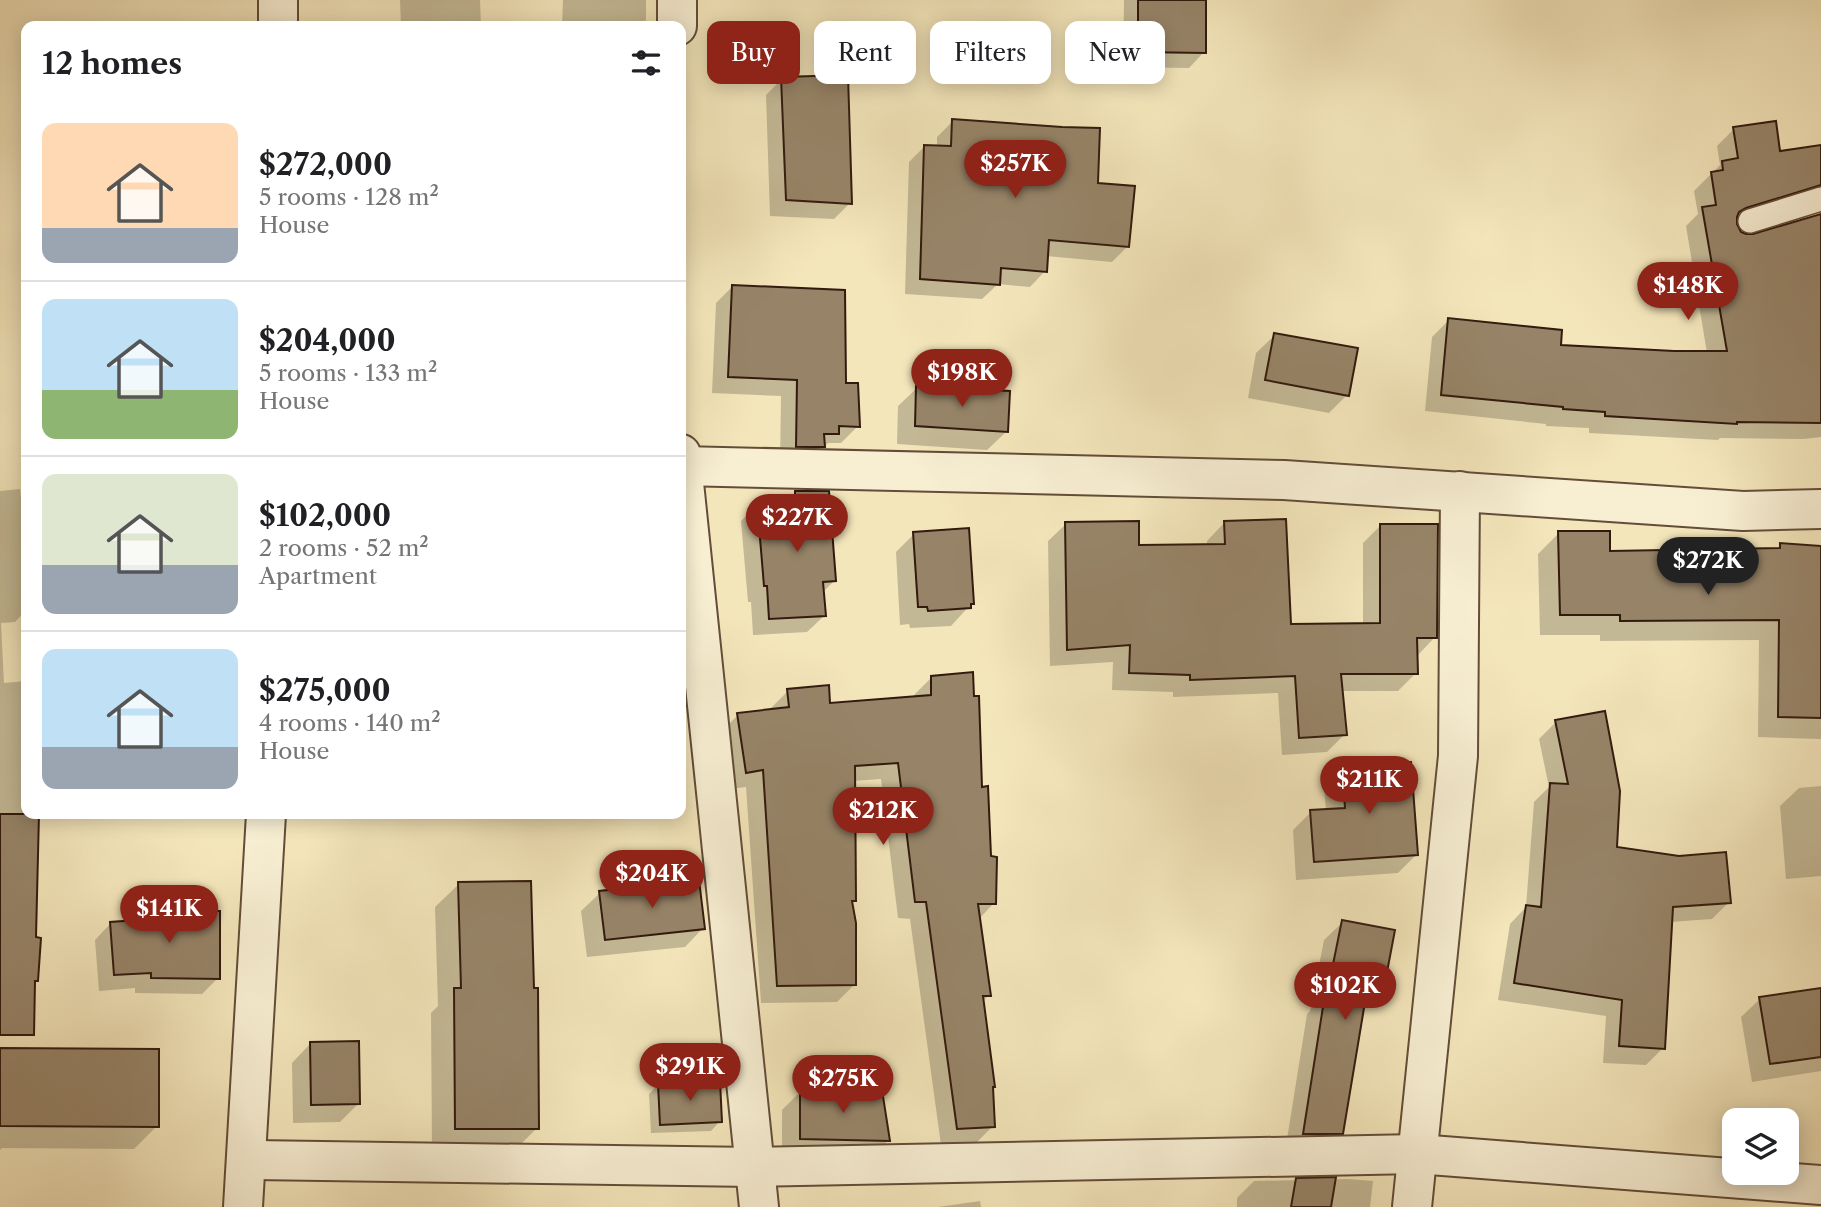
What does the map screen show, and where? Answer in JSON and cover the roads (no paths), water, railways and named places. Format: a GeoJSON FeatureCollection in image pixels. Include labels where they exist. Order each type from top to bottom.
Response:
{"type":"FeatureCollection","features":[{"type":"Feature","properties":{"kind":"street"},"geometry":{"type":"LineString","coordinates":[[278,0],[278,21]]}},
{"type":"Feature","properties":{"kind":"street"},"geometry":{"type":"LineString","coordinates":[[677,0],[677,21]]}},
{"type":"Feature","properties":{"kind":"street"},"geometry":{"type":"LineString","coordinates":[[686,466],[1284,480],[1743,511],[1821,509]]}},
{"type":"Feature","properties":{"kind":"street"},"geometry":{"type":"LineString","coordinates":[[1412,1207],[1458,756],[1460,491]]}},
{"type":"Feature","properties":{"kind":"street"},"geometry":{"type":"LineString","coordinates":[[686,514],[759,1207]]}},
{"type":"Feature","properties":{"kind":"street"},"geometry":{"type":"LineString","coordinates":[[243,1207],[266,819]]}},
{"type":"Feature","properties":{"kind":"street"},"geometry":{"type":"LineString","coordinates":[[246,1160],[754,1167],[1417,1154],[1821,1185]]}},
{"type":"Feature","properties":{"kind":"lane"},"geometry":{"type":"LineString","coordinates":[[1750,221],[1821,199]]}}]}
